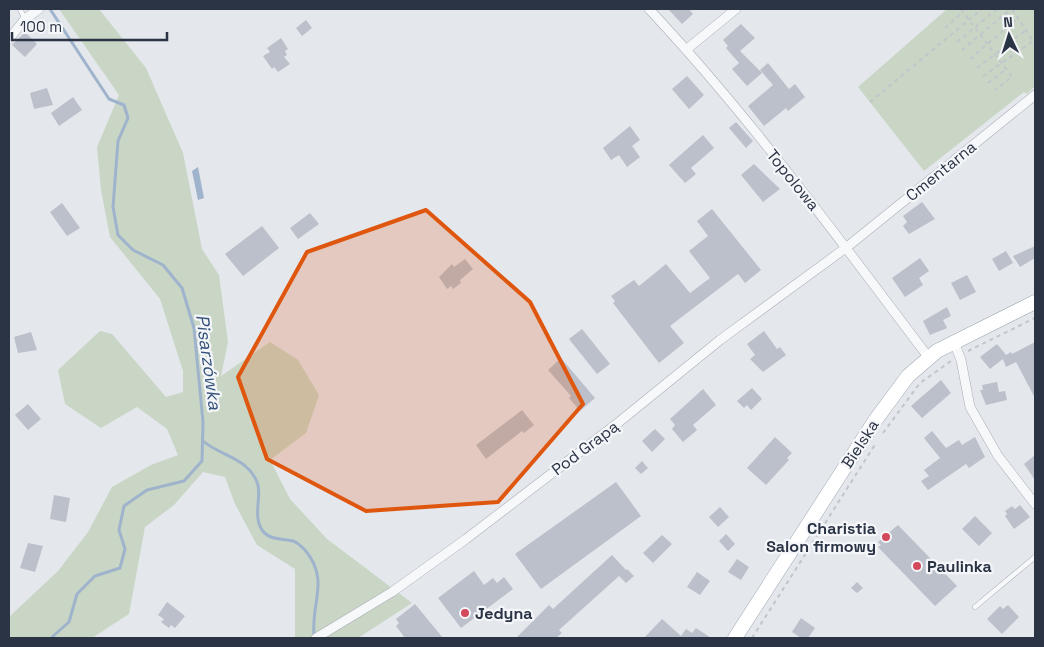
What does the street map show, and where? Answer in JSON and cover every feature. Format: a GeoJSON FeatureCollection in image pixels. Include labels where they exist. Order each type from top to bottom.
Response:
{"type":"FeatureCollection","features":[{"type":"Feature","properties":{"kind":"main road","name":"Bielska"},"geometry":{"type":"LineString","coordinates":[[735,638],[899,386],[929,358],[957,349],[1035,302]]}},
{"type":"Feature","properties":{"kind":"street"},"geometry":{"type":"LineString","coordinates":[[9,40],[25,19],[39,9]]}},
{"type":"Feature","properties":{"kind":"street","name":"Topolowa"},"geometry":{"type":"LineString","coordinates":[[649,9],[687,50],[847,247],[929,358]]}},
{"type":"Feature","properties":{"kind":"street"},"geometry":{"type":"LineString","coordinates":[[687,50],[736,9]]}},
{"type":"Feature","properties":{"kind":"street","name":"Cmentarna"},"geometry":{"type":"LineString","coordinates":[[847,247],[1035,95]]}},
{"type":"Feature","properties":{"kind":"street","name":"Pod Grapą"},"geometry":{"type":"LineString","coordinates":[[316,638],[392,592],[466,539],[619,422],[720,340],[847,247]]}},
{"type":"Feature","properties":{"kind":"street"},"geometry":{"type":"LineString","coordinates":[[957,349],[970,407],[998,456],[1035,504]]}},
{"type":"Feature","properties":{"kind":"lane"},"geometry":{"type":"LineString","coordinates":[[20,9],[25,19]]}},
{"type":"Feature","properties":{"kind":"lane"},"geometry":{"type":"LineString","coordinates":[[975,606],[1035,557]]}},
{"type":"Feature","properties":{"kind":"path"},"geometry":{"type":"LineString","coordinates":[[961,9],[1012,77],[995,90]]}},
{"type":"Feature","properties":{"kind":"path"},"geometry":{"type":"LineString","coordinates":[[870,102],[982,9]]}},
{"type":"Feature","properties":{"kind":"path"},"geometry":{"type":"LineString","coordinates":[[956,42],[996,9]]}},
{"type":"Feature","properties":{"kind":"path"},"geometry":{"type":"LineString","coordinates":[[962,50],[1012,9],[1035,44]]}},
{"type":"Feature","properties":{"kind":"path"},"geometry":{"type":"LineString","coordinates":[[945,28],[963,12]]}},
{"type":"Feature","properties":{"kind":"path"},"geometry":{"type":"LineString","coordinates":[[970,59],[1018,18]]}},
{"type":"Feature","properties":{"kind":"path"},"geometry":{"type":"LineString","coordinates":[[977,68],[1026,30]]}},
{"type":"Feature","properties":{"kind":"path"},"geometry":{"type":"LineString","coordinates":[[983,76],[1033,40]]}},
{"type":"Feature","properties":{"kind":"path"},"geometry":{"type":"LineString","coordinates":[[988,83],[1006,69]]}},
{"type":"Feature","properties":{"kind":"path"},"geometry":{"type":"LineString","coordinates":[[883,433],[920,384],[957,349],[1035,318]]}},
{"type":"Feature","properties":{"kind":"path"},"geometry":{"type":"LineString","coordinates":[[752,638],[877,441]]}},
{"type":"Feature","properties":{"kind":"highlighted area"},"geometry":{"type":"Polygon","coordinates":[[[426,210],[530,302],[583,404],[498,502],[366,511],[267,459],[238,377],[307,252],[426,210]]]}},
{"type":"Feature","properties":{"kind":"green space"},"geometry":{"type":"Polygon","coordinates":[[[59,9],[99,9],[146,68],[183,153],[202,249],[219,275],[228,342],[221,376],[270,342],[298,360],[319,395],[306,433],[270,460],[290,499],[327,539],[412,603],[358,638],[295,638],[295,569],[257,545],[235,504],[225,477],[203,472],[174,505],[145,527],[129,614],[92,638],[9,638],[9,617],[58,571],[88,532],[112,487],[151,465],[178,455],[167,429],[137,407],[101,428],[65,404],[58,370],[100,331],[112,334],[166,397],[183,392],[183,371],[160,299],[110,237],[101,190],[97,147],[119,95],[59,9]]]}},
{"type":"Feature","properties":{"kind":"green space"},"geometry":{"type":"Polygon","coordinates":[[[947,9],[1035,9],[1035,86],[1027,94],[1024,92],[924,171],[858,87],[947,9]]]}},
{"type":"Feature","properties":{"kind":"water"},"geometry":{"type":"Polygon","coordinates":[[[198,167],[204,198],[198,200],[192,171],[198,167]]]}},
{"type":"Feature","properties":{"kind":"building"},"geometry":{"type":"Polygon","coordinates":[[[668,9],[689,9],[693,14],[682,24],[668,9]]]}},
{"type":"Feature","properties":{"kind":"building"},"geometry":{"type":"Polygon","coordinates":[[[306,20],[312,28],[302,36],[296,28],[306,20]]]}},
{"type":"Feature","properties":{"kind":"building"},"geometry":{"type":"Polygon","coordinates":[[[741,24],[755,38],[740,51],[762,73],[747,86],[732,69],[739,63],[726,48],[728,46],[723,40],[741,24]]]}},
{"type":"Feature","properties":{"kind":"building"},"geometry":{"type":"Polygon","coordinates":[[[25,32],[37,44],[25,57],[12,45],[25,32]]]}},
{"type":"Feature","properties":{"kind":"building"},"geometry":{"type":"Polygon","coordinates":[[[281,38],[288,49],[285,51],[287,55],[284,57],[290,64],[278,72],[274,67],[272,69],[263,56],[270,52],[267,48],[281,38]]]}},
{"type":"Feature","properties":{"kind":"building"},"geometry":{"type":"Polygon","coordinates":[[[768,63],[789,89],[795,84],[805,97],[788,111],[786,108],[764,126],[748,106],[773,85],[760,70],[768,63]]]}},
{"type":"Feature","properties":{"kind":"building"},"geometry":{"type":"Polygon","coordinates":[[[687,76],[704,95],[689,109],[672,89],[687,76]]]}},
{"type":"Feature","properties":{"kind":"building"},"geometry":{"type":"Polygon","coordinates":[[[47,88],[53,105],[34,109],[30,93],[47,88]]]}},
{"type":"Feature","properties":{"kind":"building"},"geometry":{"type":"Polygon","coordinates":[[[73,97],[82,110],[59,126],[51,113],[73,97]]]}},
{"type":"Feature","properties":{"kind":"building"},"geometry":{"type":"Polygon","coordinates":[[[736,122],[753,141],[746,148],[729,128],[736,122]]]}},
{"type":"Feature","properties":{"kind":"building"},"geometry":{"type":"Polygon","coordinates":[[[630,126],[640,140],[632,146],[640,157],[627,167],[619,155],[611,160],[603,148],[630,126]]]}},
{"type":"Feature","properties":{"kind":"building"},"geometry":{"type":"Polygon","coordinates":[[[703,135],[714,148],[691,168],[696,174],[685,183],[669,165],[703,135]]]}},
{"type":"Feature","properties":{"kind":"building"},"geometry":{"type":"Polygon","coordinates":[[[754,164],[780,189],[763,202],[741,175],[754,164]]]}},
{"type":"Feature","properties":{"kind":"building"},"geometry":{"type":"Polygon","coordinates":[[[922,202],[935,219],[909,234],[903,226],[907,222],[903,216],[922,202]]]}},
{"type":"Feature","properties":{"kind":"building"},"geometry":{"type":"Polygon","coordinates":[[[62,203],[80,228],[67,236],[50,212],[62,203]]]}},
{"type":"Feature","properties":{"kind":"building"},"geometry":{"type":"Polygon","coordinates":[[[712,209],[761,270],[745,283],[738,274],[670,326],[684,343],[659,363],[613,303],[615,301],[611,296],[634,280],[639,286],[666,264],[690,293],[710,278],[689,251],[708,236],[697,221],[712,209]]]}},
{"type":"Feature","properties":{"kind":"building"},"geometry":{"type":"Polygon","coordinates":[[[310,213],[319,224],[298,239],[290,228],[310,213]]]}},
{"type":"Feature","properties":{"kind":"building"},"geometry":{"type":"Polygon","coordinates":[[[262,226],[279,248],[243,276],[225,254],[262,226]]]}},
{"type":"Feature","properties":{"kind":"building"},"geometry":{"type":"Polygon","coordinates":[[[1035,246],[1035,258],[1020,267],[1013,256],[1035,246]]]}},
{"type":"Feature","properties":{"kind":"building"},"geometry":{"type":"Polygon","coordinates":[[[1006,251],[1013,263],[999,271],[992,259],[1006,251]]]}},
{"type":"Feature","properties":{"kind":"building"},"geometry":{"type":"Polygon","coordinates":[[[920,258],[929,271],[919,278],[923,285],[905,297],[892,278],[920,258]]]}},
{"type":"Feature","properties":{"kind":"building"},"geometry":{"type":"Polygon","coordinates":[[[465,259],[473,269],[460,280],[461,283],[453,289],[451,286],[447,289],[439,277],[452,264],[454,267],[465,259]]]}},
{"type":"Feature","properties":{"kind":"building"},"geometry":{"type":"Polygon","coordinates":[[[967,275],[976,292],[960,300],[951,283],[967,275]]]}},
{"type":"Feature","properties":{"kind":"building"},"geometry":{"type":"Polygon","coordinates":[[[947,307],[951,316],[943,320],[947,328],[930,335],[923,321],[947,307]]]}},
{"type":"Feature","properties":{"kind":"building"},"geometry":{"type":"Polygon","coordinates":[[[582,329],[610,364],[597,374],[569,339],[582,329]]]}},
{"type":"Feature","properties":{"kind":"building"},"geometry":{"type":"Polygon","coordinates":[[[764,331],[777,349],[780,347],[786,355],[763,372],[750,359],[755,355],[747,344],[764,331]]]}},
{"type":"Feature","properties":{"kind":"building"},"geometry":{"type":"Polygon","coordinates":[[[31,332],[37,350],[18,353],[14,337],[31,332]]]}},
{"type":"Feature","properties":{"kind":"building"},"geometry":{"type":"Polygon","coordinates":[[[1035,342],[1035,398],[1016,362],[1006,367],[1003,359],[990,369],[980,357],[997,344],[1006,355],[1011,352],[1012,354],[1035,342]]]}},
{"type":"Feature","properties":{"kind":"building"},"geometry":{"type":"Polygon","coordinates":[[[561,358],[595,398],[580,411],[569,398],[571,396],[548,370],[561,358]]]}},
{"type":"Feature","properties":{"kind":"building"},"geometry":{"type":"Polygon","coordinates":[[[941,380],[951,393],[922,418],[911,406],[941,380]]]}},
{"type":"Feature","properties":{"kind":"building"},"geometry":{"type":"Polygon","coordinates":[[[997,382],[999,392],[1005,391],[1007,400],[986,405],[980,390],[983,390],[982,385],[997,382]]]}},
{"type":"Feature","properties":{"kind":"building"},"geometry":{"type":"Polygon","coordinates":[[[752,388],[762,399],[751,410],[747,405],[744,408],[737,401],[752,388]]]}},
{"type":"Feature","properties":{"kind":"building"},"geometry":{"type":"Polygon","coordinates":[[[703,389],[716,405],[693,425],[697,430],[683,442],[672,429],[675,425],[670,419],[703,389]]]}},
{"type":"Feature","properties":{"kind":"building"},"geometry":{"type":"Polygon","coordinates":[[[28,404],[41,419],[28,430],[15,415],[28,404]]]}},
{"type":"Feature","properties":{"kind":"building"},"geometry":{"type":"Polygon","coordinates":[[[522,410],[534,425],[524,433],[522,431],[486,459],[476,445],[522,410]]]}},
{"type":"Feature","properties":{"kind":"building"},"geometry":{"type":"Polygon","coordinates":[[[655,429],[665,439],[652,452],[642,441],[655,429]]]}},
{"type":"Feature","properties":{"kind":"building"},"geometry":{"type":"Polygon","coordinates":[[[932,431],[946,448],[959,440],[962,445],[975,437],[985,457],[969,468],[966,464],[928,490],[921,481],[929,476],[924,470],[940,458],[924,438],[932,431]]]}},
{"type":"Feature","properties":{"kind":"building"},"geometry":{"type":"Polygon","coordinates":[[[775,437],[792,453],[787,458],[789,460],[766,485],[747,468],[775,437]]]}},
{"type":"Feature","properties":{"kind":"building"},"geometry":{"type":"Polygon","coordinates":[[[1035,455],[1035,480],[1024,464],[1035,455]]]}},
{"type":"Feature","properties":{"kind":"building"},"geometry":{"type":"Polygon","coordinates":[[[642,461],[648,468],[641,474],[635,468],[642,461]]]}},
{"type":"Feature","properties":{"kind":"building"},"geometry":{"type":"Polygon","coordinates":[[[616,482],[641,516],[541,589],[515,554],[616,482]]]}},
{"type":"Feature","properties":{"kind":"building"},"geometry":{"type":"Polygon","coordinates":[[[54,495],[70,498],[66,522],[50,519],[54,495]]]}},
{"type":"Feature","properties":{"kind":"building"},"geometry":{"type":"Polygon","coordinates":[[[1020,505],[1030,517],[1014,529],[1005,516],[1007,514],[1005,511],[1012,506],[1015,509],[1020,505]]]}},
{"type":"Feature","properties":{"kind":"building"},"geometry":{"type":"Polygon","coordinates":[[[720,507],[729,517],[718,527],[709,517],[720,507]]]}},
{"type":"Feature","properties":{"kind":"building"},"geometry":{"type":"Polygon","coordinates":[[[975,516],[992,533],[979,546],[962,529],[975,516]]]}},
{"type":"Feature","properties":{"kind":"building","name":"Paulinka"},"geometry":{"type":"Polygon","coordinates":[[[898,525],[957,586],[935,606],[878,547],[881,545],[878,542],[898,525]]]}},
{"type":"Feature","properties":{"kind":"building"},"geometry":{"type":"Polygon","coordinates":[[[726,534],[735,544],[728,551],[719,541],[726,534]]]}},
{"type":"Feature","properties":{"kind":"building"},"geometry":{"type":"Polygon","coordinates":[[[662,535],[672,544],[653,563],[643,553],[662,535]]]}},
{"type":"Feature","properties":{"kind":"building"},"geometry":{"type":"Polygon","coordinates":[[[28,543],[43,546],[35,572],[20,568],[28,543]]]}},
{"type":"Feature","properties":{"kind":"building"},"geometry":{"type":"Polygon","coordinates":[[[612,555],[634,576],[626,583],[619,576],[559,630],[562,633],[556,638],[516,638],[549,605],[553,609],[612,555]]]}},
{"type":"Feature","properties":{"kind":"building"},"geometry":{"type":"Polygon","coordinates":[[[737,559],[749,567],[741,580],[728,572],[737,559]]]}},
{"type":"Feature","properties":{"kind":"building","name":"Jedyna"},"geometry":{"type":"Polygon","coordinates":[[[474,571],[484,585],[493,578],[497,583],[504,577],[513,589],[461,628],[438,598],[474,571]]]}},
{"type":"Feature","properties":{"kind":"building"},"geometry":{"type":"Polygon","coordinates":[[[697,572],[710,581],[700,595],[687,587],[697,572]]]}},
{"type":"Feature","properties":{"kind":"building"},"geometry":{"type":"Polygon","coordinates":[[[857,582],[863,588],[857,593],[851,588],[857,582]]]}},
{"type":"Feature","properties":{"kind":"building"},"geometry":{"type":"Polygon","coordinates":[[[167,602],[185,616],[175,628],[171,625],[169,628],[161,622],[164,619],[158,615],[167,602]]]}},
{"type":"Feature","properties":{"kind":"building"},"geometry":{"type":"Polygon","coordinates":[[[415,604],[443,638],[405,638],[396,626],[399,623],[396,619],[415,604]]]}},
{"type":"Feature","properties":{"kind":"building"},"geometry":{"type":"Polygon","coordinates":[[[1008,605],[1019,617],[1002,634],[987,619],[1000,606],[1003,609],[1008,605]]]}},
{"type":"Feature","properties":{"kind":"building"},"geometry":{"type":"Polygon","coordinates":[[[801,618],[815,628],[808,638],[801,638],[792,632],[801,618]]]}},
{"type":"Feature","properties":{"kind":"building"},"geometry":{"type":"Polygon","coordinates":[[[662,619],[681,636],[686,629],[692,633],[696,628],[711,638],[644,638],[662,619]]]}},
{"type":"Feature","properties":{"kind":"waterway","name":"Pisarzówka"},"geometry":{"type":"LineString","coordinates":[[50,9],[109,99],[124,105],[128,118],[118,141],[113,207],[118,235],[133,250],[163,265],[182,288],[194,328],[203,422],[202,461],[184,481],[147,490],[124,506],[119,530],[125,549],[120,568],[95,576],[77,594],[69,622],[51,638]]}},
{"type":"Feature","properties":{"kind":"waterway"},"geometry":{"type":"LineString","coordinates":[[203,441],[242,463],[254,476],[259,490],[259,525],[265,534],[272,538],[296,542],[305,550],[312,561],[317,571],[318,581],[314,634]]}},
{"type":"Feature","properties":{"kind":"place","name":"Charistia Salon firmowy"},"geometry":{"type":"Point","coordinates":[886,537]}},
{"type":"Feature","properties":{"kind":"place","name":"Paulinka"},"geometry":{"type":"Point","coordinates":[917,566]}},
{"type":"Feature","properties":{"kind":"place","name":"Jedyna"},"geometry":{"type":"Point","coordinates":[465,613]}}]}
